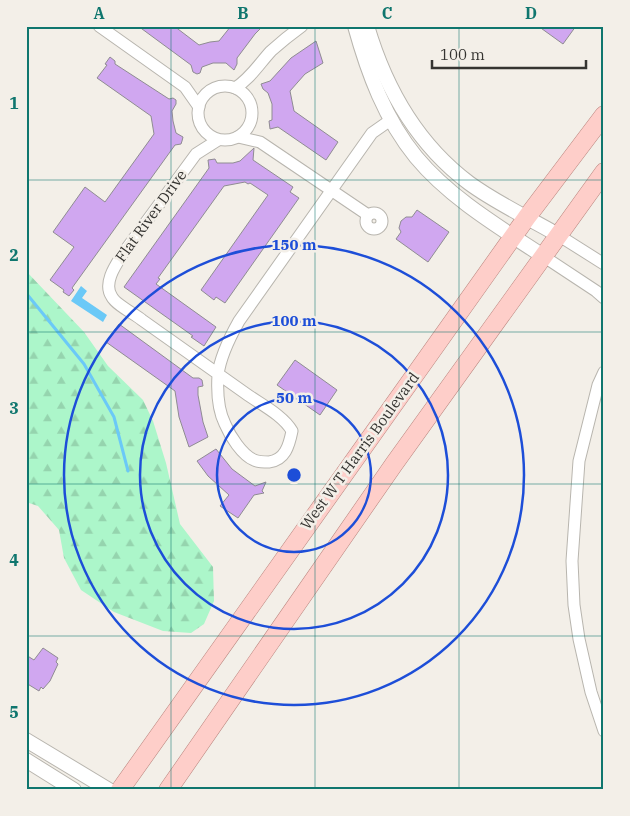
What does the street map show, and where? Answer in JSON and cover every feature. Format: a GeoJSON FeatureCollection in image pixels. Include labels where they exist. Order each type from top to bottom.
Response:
{"type":"FeatureCollection","features":[{"type":"Feature","properties":{"kind":"main road","name":"West W T Harris Boulevard"},"geometry":{"type":"LineString","coordinates":[[120,790],[528,217],[604,116]]}},
{"type":"Feature","properties":{"kind":"main road"},"geometry":{"type":"LineString","coordinates":[[168,790],[336,547],[604,172]]}},
{"type":"Feature","properties":{"kind":"street"},"geometry":{"type":"LineString","coordinates":[[99,26],[185,87],[199,107]]}},
{"type":"Feature","properties":{"kind":"street"},"geometry":{"type":"LineString","coordinates":[[235,88],[251,75],[270,52],[286,37],[302,26]]}},
{"type":"Feature","properties":{"kind":"street"},"geometry":{"type":"LineString","coordinates":[[355,26],[372,82],[411,150],[428,170],[458,196],[514,237],[604,298]]}},
{"type":"Feature","properties":{"kind":"street"},"geometry":{"type":"LineString","coordinates":[[366,26],[378,62],[388,84],[405,114],[440,157],[470,184],[604,264]]}},
{"type":"Feature","properties":{"kind":"street"},"geometry":{"type":"LineString","coordinates":[[246,96],[251,75]]}},
{"type":"Feature","properties":{"kind":"street"},"geometry":{"type":"LineString","coordinates":[[185,87],[211,90],[224,86],[235,88],[246,96],[252,107],[250,123],[247,130],[238,137]]}},
{"type":"Feature","properties":{"kind":"street"},"geometry":{"type":"LineString","coordinates":[[199,107],[202,98],[211,90]]}},
{"type":"Feature","properties":{"kind":"street","name":"Flat River Drive"},"geometry":{"type":"LineString","coordinates":[[196,154],[201,127],[198,119],[199,107]]}},
{"type":"Feature","properties":{"kind":"street"},"geometry":{"type":"LineString","coordinates":[[218,374],[232,334],[239,321],[372,133],[392,119]]}},
{"type":"Feature","properties":{"kind":"street"},"geometry":{"type":"LineString","coordinates":[[250,123],[256,130],[260,142]]}},
{"type":"Feature","properties":{"kind":"street"},"geometry":{"type":"LineString","coordinates":[[201,127],[218,140]]}},
{"type":"Feature","properties":{"kind":"street"},"geometry":{"type":"LineString","coordinates":[[238,137],[260,142],[368,215]]}},
{"type":"Feature","properties":{"kind":"street","name":"Flat River Drive"},"geometry":{"type":"LineString","coordinates":[[218,374],[219,402],[222,414],[226,425],[244,453],[254,460],[263,462],[281,458],[286,450],[292,431],[288,424],[112,298],[109,291],[114,268],[124,252],[196,154],[218,140],[229,140],[238,137]]}},
{"type":"Feature","properties":{"kind":"street"},"geometry":{"type":"LineString","coordinates":[[604,372],[598,385],[579,461],[572,554],[575,614],[584,666],[604,731]]}},
{"type":"Feature","properties":{"kind":"street"},"geometry":{"type":"LineString","coordinates":[[26,740],[109,790]]}},
{"type":"Feature","properties":{"kind":"street"},"geometry":{"type":"LineString","coordinates":[[26,760],[74,790]]}},
{"type":"Feature","properties":{"kind":"green space"},"geometry":{"type":"Polygon","coordinates":[[[26,271],[84,332],[108,366],[143,400],[153,421],[166,463],[180,524],[213,567],[214,601],[204,624],[191,633],[163,631],[114,612],[81,590],[64,558],[59,530],[38,506],[26,502],[26,271]]]}},
{"type":"Feature","properties":{"kind":"water"},"geometry":{"type":"Polygon","coordinates":[[[81,286],[87,291],[82,298],[107,315],[103,322],[71,301],[81,286]]]}},
{"type":"Feature","properties":{"kind":"building"},"geometry":{"type":"Polygon","coordinates":[[[138,26],[174,26],[199,45],[219,41],[231,26],[263,26],[237,58],[234,70],[226,63],[213,63],[202,67],[200,73],[197,74],[193,72],[191,65],[138,26]]]}},
{"type":"Feature","properties":{"kind":"building"},"geometry":{"type":"Polygon","coordinates":[[[538,26],[576,26],[563,44],[538,26]]]}},
{"type":"Feature","properties":{"kind":"building"},"geometry":{"type":"Polygon","coordinates":[[[316,41],[323,63],[305,74],[290,91],[294,111],[338,142],[326,160],[278,127],[270,129],[269,121],[272,120],[272,104],[268,93],[261,84],[270,81],[291,58],[316,41]]]}},
{"type":"Feature","properties":{"kind":"building"},"geometry":{"type":"Polygon","coordinates":[[[110,57],[115,61],[115,64],[169,99],[173,98],[176,100],[172,111],[173,121],[176,133],[183,137],[181,144],[175,145],[72,288],[74,290],[69,296],[50,280],[74,247],[53,232],[85,187],[105,202],[154,134],[151,116],[97,78],[107,65],[105,64],[110,57]]]}},
{"type":"Feature","properties":{"kind":"building"},"geometry":{"type":"Polygon","coordinates":[[[254,148],[253,160],[293,187],[290,192],[299,198],[225,303],[216,297],[214,300],[201,290],[268,195],[250,183],[245,182],[224,186],[158,278],[160,279],[156,284],[216,327],[204,346],[191,337],[193,336],[124,287],[209,168],[208,160],[215,159],[217,163],[233,163],[240,161],[254,148]]]}},
{"type":"Feature","properties":{"kind":"building"},"geometry":{"type":"Polygon","coordinates":[[[417,210],[449,232],[428,262],[396,239],[401,232],[399,228],[401,221],[406,217],[412,217],[417,210]]]}},
{"type":"Feature","properties":{"kind":"building"},"geometry":{"type":"Polygon","coordinates":[[[119,324],[193,378],[202,380],[203,386],[198,387],[198,395],[208,437],[189,447],[179,417],[175,391],[106,342],[119,324]]]}},
{"type":"Feature","properties":{"kind":"building"},"geometry":{"type":"Polygon","coordinates":[[[295,360],[337,390],[320,415],[277,385],[295,360]]]}},
{"type":"Feature","properties":{"kind":"building"},"geometry":{"type":"Polygon","coordinates":[[[216,449],[232,469],[255,486],[266,482],[262,491],[264,493],[254,495],[238,518],[220,506],[229,495],[208,476],[197,461],[216,449]]]}},
{"type":"Feature","properties":{"kind":"building"},"geometry":{"type":"Polygon","coordinates":[[[43,648],[58,658],[56,662],[58,664],[50,681],[43,689],[41,687],[39,691],[26,683],[26,655],[34,660],[43,648]]]}},
{"type":"Feature","properties":{"kind":"waterway"},"geometry":{"type":"LineString","coordinates":[[26,293],[84,364],[114,417],[128,471]]}}]}
